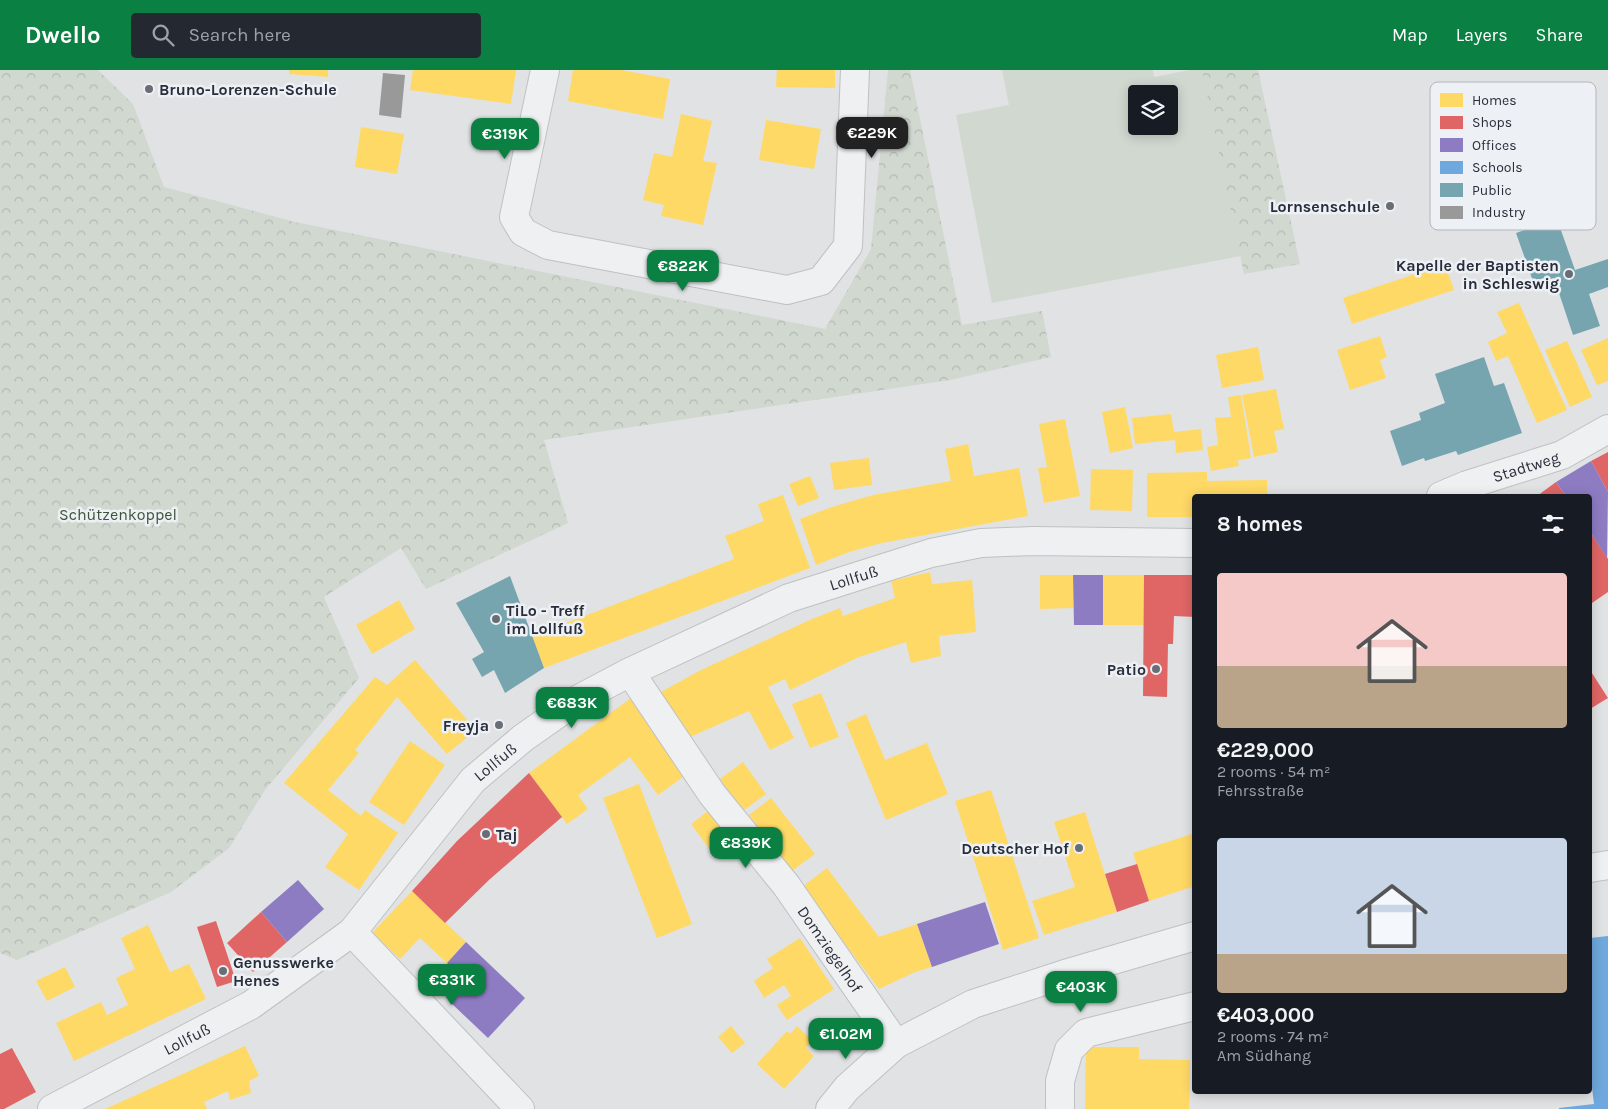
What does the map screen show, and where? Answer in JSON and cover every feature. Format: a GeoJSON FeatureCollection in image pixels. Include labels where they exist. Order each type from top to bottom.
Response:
{"type":"FeatureCollection","features":[{"type":"Feature","properties":{"kind":"street"},"geometry":{"type":"LineString","coordinates":[[545,70],[514,217],[523,232],[548,245],[787,290],[821,281],[848,246],[855,70]]}},
{"type":"Feature","properties":{"kind":"street","name":"Stadtweg"},"geometry":{"type":"LineString","coordinates":[[1446,494],[1467,485],[1562,455],[1608,429]]}},
{"type":"Feature","properties":{"kind":"street","name":"Lollfuß"},"geometry":{"type":"LineString","coordinates":[[52,1109],[251,1005],[352,932],[473,780],[523,738],[577,700],[630,672],[789,598],[931,553],[990,542],[1192,543]]}},
{"type":"Feature","properties":{"kind":"street","name":"Domziegelhof"},"geometry":{"type":"LineString","coordinates":[[630,672],[712,794],[786,884],[896,1044]]}},
{"type":"Feature","properties":{"kind":"street"},"geometry":{"type":"LineString","coordinates":[[1592,868],[1608,866]]}},
{"type":"Feature","properties":{"kind":"street"},"geometry":{"type":"LineString","coordinates":[[352,932],[520,1109]]}},
{"type":"Feature","properties":{"kind":"street"},"geometry":{"type":"LineString","coordinates":[[830,1109],[846,1088],[896,1044],[973,1004],[1065,974],[1192,937]]}},
{"type":"Feature","properties":{"kind":"street"},"geometry":{"type":"LineString","coordinates":[[1060,1109],[1060,1081],[1069,1050],[1086,1033],[1192,1007]]}},
{"type":"Feature","properties":{"kind":"green space","name":"Schützenkoppel"},"geometry":{"type":"Polygon","coordinates":[[[0,70],[98,70],[133,104],[164,187],[295,222],[825,329],[871,249],[888,70],[910,70],[962,325],[1042,311],[1051,357],[950,380],[544,440],[568,523],[426,589],[401,548],[324,597],[359,678],[265,790],[229,848],[171,892],[17,960],[0,953],[0,70]]]}},
{"type":"Feature","properties":{"kind":"green space"},"geometry":{"type":"Polygon","coordinates":[[[1002,70],[1153,70],[1154,77],[1190,70],[1206,70],[1241,256],[992,303],[956,115],[1009,105],[1002,70]]]}},
{"type":"Feature","properties":{"kind":"green space"},"geometry":{"type":"Polygon","coordinates":[[[1202,70],[1258,70],[1300,264],[1244,274],[1202,70]]]}},
{"type":"Feature","properties":{"kind":"building: Homes"},"geometry":{"type":"Polygon","coordinates":[[[289,70],[328,70],[328,77],[289,74],[289,70]]]}},
{"type":"Feature","properties":{"kind":"building: Homes"},"geometry":{"type":"Polygon","coordinates":[[[413,70],[516,70],[511,104],[410,90],[413,70]]]}},
{"type":"Feature","properties":{"kind":"building: Homes"},"geometry":{"type":"Polygon","coordinates":[[[573,70],[621,70],[670,79],[663,119],[568,101],[573,70]]]}},
{"type":"Feature","properties":{"kind":"building: Homes"},"geometry":{"type":"Polygon","coordinates":[[[777,70],[835,70],[835,88],[776,87],[777,70]]]}},
{"type":"Feature","properties":{"kind":"building: Homes"},"geometry":{"type":"Polygon","coordinates":[[[681,114],[712,121],[703,161],[717,163],[703,225],[661,216],[664,205],[643,200],[654,153],[672,157],[681,114]]]}},
{"type":"Feature","properties":{"kind":"building: Homes"},"geometry":{"type":"Polygon","coordinates":[[[766,120],[821,129],[814,169],[759,160],[766,120]]]}},
{"type":"Feature","properties":{"kind":"building: Homes"},"geometry":{"type":"Polygon","coordinates":[[[361,127],[404,134],[397,174],[355,167],[361,127]]]}},
{"type":"Feature","properties":{"kind":"building: Homes"},"geometry":{"type":"Polygon","coordinates":[[[1445,264],[1454,290],[1352,324],[1343,298],[1445,264]]]}},
{"type":"Feature","properties":{"kind":"building: Homes"},"geometry":{"type":"Polygon","coordinates":[[[1519,303],[1567,410],[1537,423],[1508,356],[1496,361],[1488,342],[1507,333],[1497,312],[1519,303]]]}},
{"type":"Feature","properties":{"kind":"building: Homes"},"geometry":{"type":"Polygon","coordinates":[[[1380,336],[1387,357],[1380,360],[1386,378],[1350,390],[1337,350],[1380,336]]]}},
{"type":"Feature","properties":{"kind":"building: Homes"},"geometry":{"type":"Polygon","coordinates":[[[1608,338],[1608,381],[1597,385],[1581,350],[1608,338]]]}},
{"type":"Feature","properties":{"kind":"building: Homes"},"geometry":{"type":"Polygon","coordinates":[[[1567,341],[1592,397],[1570,407],[1545,350],[1567,341]]]}},
{"type":"Feature","properties":{"kind":"building: Homes"},"geometry":{"type":"Polygon","coordinates":[[[1258,347],[1264,380],[1222,388],[1216,355],[1258,347]]]}},
{"type":"Feature","properties":{"kind":"building: Homes"},"geometry":{"type":"Polygon","coordinates":[[[1276,389],[1284,429],[1274,431],[1278,452],[1254,457],[1242,395],[1276,389]]]}},
{"type":"Feature","properties":{"kind":"building: Homes"},"geometry":{"type":"Polygon","coordinates":[[[1241,395],[1251,458],[1238,460],[1239,466],[1211,471],[1207,447],[1218,445],[1215,418],[1231,417],[1228,397],[1241,395]]]}},
{"type":"Feature","properties":{"kind":"building: Homes"},"geometry":{"type":"Polygon","coordinates":[[[1125,407],[1133,448],[1110,453],[1102,412],[1125,407]]]}},
{"type":"Feature","properties":{"kind":"building: Homes"},"geometry":{"type":"Polygon","coordinates":[[[1171,414],[1174,432],[1201,429],[1203,450],[1176,453],[1175,440],[1135,444],[1132,418],[1171,414]]]}},
{"type":"Feature","properties":{"kind":"building: Homes"},"geometry":{"type":"Polygon","coordinates":[[[1065,419],[1080,496],[1044,503],[1038,468],[1047,467],[1039,424],[1065,419]]]}},
{"type":"Feature","properties":{"kind":"building: Homes"},"geometry":{"type":"Polygon","coordinates":[[[968,444],[974,476],[1019,468],[1028,516],[882,543],[849,552],[816,565],[800,519],[873,495],[951,481],[945,449],[968,444]]]}},
{"type":"Feature","properties":{"kind":"building: Homes"},"geometry":{"type":"Polygon","coordinates":[[[869,458],[872,485],[834,490],[830,463],[869,458]]]}},
{"type":"Feature","properties":{"kind":"building: Homes"},"geometry":{"type":"Polygon","coordinates":[[[1091,469],[1133,470],[1132,511],[1090,510],[1091,469]]]}},
{"type":"Feature","properties":{"kind":"building: Homes"},"geometry":{"type":"Polygon","coordinates":[[[1207,472],[1207,481],[1267,480],[1267,494],[1192,494],[1192,517],[1147,517],[1147,473],[1207,472]]]}},
{"type":"Feature","properties":{"kind":"building: Homes"},"geometry":{"type":"Polygon","coordinates":[[[810,476],[819,498],[798,506],[789,484],[810,476]]]}},
{"type":"Feature","properties":{"kind":"building: Homes"},"geometry":{"type":"Polygon","coordinates":[[[783,495],[810,568],[544,668],[532,636],[734,559],[725,536],[764,521],[758,504],[783,495]]]}},
{"type":"Feature","properties":{"kind":"building: Homes"},"geometry":{"type":"Polygon","coordinates":[[[930,572],[932,584],[972,580],[976,632],[939,636],[941,656],[911,663],[906,642],[859,657],[790,690],[785,679],[768,687],[794,738],[770,750],[749,711],[690,737],[659,693],[701,670],[812,619],[840,608],[843,616],[895,598],[891,581],[930,572]]]}},
{"type":"Feature","properties":{"kind":"building: Homes"},"geometry":{"type":"Polygon","coordinates":[[[1040,575],[1073,575],[1073,608],[1040,609],[1040,575]]]}},
{"type":"Feature","properties":{"kind":"building: Homes"},"geometry":{"type":"Polygon","coordinates":[[[1103,575],[1144,575],[1144,625],[1103,625],[1103,575]]]}},
{"type":"Feature","properties":{"kind":"building: Homes"},"geometry":{"type":"Polygon","coordinates":[[[399,600],[415,629],[372,654],[356,625],[399,600]]]}},
{"type":"Feature","properties":{"kind":"building: Homes"},"geometry":{"type":"Polygon","coordinates":[[[415,660],[476,730],[447,754],[397,697],[355,750],[359,753],[328,790],[361,816],[365,810],[398,833],[359,890],[325,867],[348,834],[284,783],[375,677],[387,685],[415,660]]]}},
{"type":"Feature","properties":{"kind":"building: Homes"},"geometry":{"type":"Polygon","coordinates":[[[821,693],[839,737],[810,748],[792,704],[821,693]]]}},
{"type":"Feature","properties":{"kind":"building: Homes"},"geometry":{"type":"Polygon","coordinates":[[[631,698],[687,774],[658,795],[630,757],[578,795],[588,809],[567,824],[529,773],[631,698]]]}},
{"type":"Feature","properties":{"kind":"building: Homes"},"geometry":{"type":"Polygon","coordinates":[[[866,714],[885,760],[927,743],[948,794],[886,820],[846,723],[866,714]]]}},
{"type":"Feature","properties":{"kind":"building: Homes"},"geometry":{"type":"Polygon","coordinates":[[[410,741],[445,765],[404,825],[369,802],[410,741]]]}},
{"type":"Feature","properties":{"kind":"building: Homes"},"geometry":{"type":"Polygon","coordinates":[[[743,762],[766,794],[743,811],[720,779],[743,762]]]}},
{"type":"Feature","properties":{"kind":"building: Homes"},"geometry":{"type":"Polygon","coordinates":[[[639,784],[692,924],[657,938],[603,798],[639,784]]]}},
{"type":"Feature","properties":{"kind":"building: Homes"},"geometry":{"type":"Polygon","coordinates":[[[991,790],[1039,938],[1003,950],[955,801],[991,790]]]}},
{"type":"Feature","properties":{"kind":"building: Homes"},"geometry":{"type":"Polygon","coordinates":[[[771,798],[815,854],[792,871],[749,815],[771,798]]]}},
{"type":"Feature","properties":{"kind":"building: Homes"},"geometry":{"type":"Polygon","coordinates":[[[712,808],[735,839],[713,854],[691,824],[712,808]]]}},
{"type":"Feature","properties":{"kind":"building: Homes","name":"Deutscher Hof"},"geometry":{"type":"Polygon","coordinates":[[[1085,812],[1117,912],[1044,935],[1032,901],[1075,887],[1054,822],[1085,812]]]}},
{"type":"Feature","properties":{"kind":"building: Homes"},"geometry":{"type":"Polygon","coordinates":[[[1192,834],[1192,887],[1149,901],[1133,853],[1192,834]]]}},
{"type":"Feature","properties":{"kind":"building: Homes"},"geometry":{"type":"Polygon","coordinates":[[[827,868],[879,937],[917,924],[932,967],[915,972],[879,989],[802,887],[827,868]]]}},
{"type":"Feature","properties":{"kind":"building: Homes"},"geometry":{"type":"Polygon","coordinates":[[[412,891],[466,942],[447,963],[420,938],[400,959],[372,933],[412,891]]]}},
{"type":"Feature","properties":{"kind":"building: Homes"},"geometry":{"type":"Polygon","coordinates":[[[148,925],[170,972],[189,964],[206,999],[74,1061],[56,1023],[101,1002],[107,1015],[128,1005],[116,978],[135,969],[121,938],[148,925]]]}},
{"type":"Feature","properties":{"kind":"building: Homes"},"geometry":{"type":"Polygon","coordinates":[[[800,938],[834,989],[787,1020],[777,1005],[791,996],[784,985],[764,998],[754,981],[773,968],[767,959],[800,938]]]}},
{"type":"Feature","properties":{"kind":"building: Homes"},"geometry":{"type":"Polygon","coordinates":[[[65,967],[75,987],[47,1001],[36,981],[65,967]]]}},
{"type":"Feature","properties":{"kind":"building: Homes"},"geometry":{"type":"Polygon","coordinates":[[[731,1026],[745,1043],[732,1053],[718,1037],[731,1026]]]}},
{"type":"Feature","properties":{"kind":"building: Homes"},"geometry":{"type":"Polygon","coordinates":[[[797,1026],[812,1040],[806,1048],[814,1056],[784,1089],[757,1064],[787,1031],[790,1034],[797,1026]]]}},
{"type":"Feature","properties":{"kind":"building: Homes"},"geometry":{"type":"Polygon","coordinates":[[[245,1046],[259,1076],[249,1081],[251,1093],[230,1100],[228,1091],[204,1102],[207,1109],[105,1109],[245,1046]]]}},
{"type":"Feature","properties":{"kind":"building: Homes"},"geometry":{"type":"Polygon","coordinates":[[[1086,1047],[1139,1047],[1139,1059],[1190,1060],[1189,1109],[1085,1109],[1086,1047]]]}},
{"type":"Feature","properties":{"kind":"building: Shops"},"geometry":{"type":"Polygon","coordinates":[[[1608,452],[1608,492],[1591,461],[1608,452]]]}},
{"type":"Feature","properties":{"kind":"building: Shops"},"geometry":{"type":"Polygon","coordinates":[[[1556,482],[1565,494],[1540,494],[1556,482]]]}},
{"type":"Feature","properties":{"kind":"building: Shops"},"geometry":{"type":"Polygon","coordinates":[[[1592,535],[1608,559],[1608,592],[1592,603],[1592,535]]]}},
{"type":"Feature","properties":{"kind":"building: Shops"},"geometry":{"type":"Polygon","coordinates":[[[1144,575],[1192,575],[1192,617],[1174,616],[1173,644],[1168,644],[1167,697],[1143,696],[1144,575]]]}},
{"type":"Feature","properties":{"kind":"building: Shops"},"geometry":{"type":"Polygon","coordinates":[[[1592,673],[1608,698],[1592,708],[1592,673]]]}},
{"type":"Feature","properties":{"kind":"building: Shops"},"geometry":{"type":"Polygon","coordinates":[[[529,773],[562,817],[490,879],[445,923],[412,891],[457,841],[529,773]]]}},
{"type":"Feature","properties":{"kind":"building: Shops"},"geometry":{"type":"Polygon","coordinates":[[[1137,864],[1149,901],[1117,912],[1105,874],[1137,864]]]}},
{"type":"Feature","properties":{"kind":"building: Shops"},"geometry":{"type":"Polygon","coordinates":[[[261,912],[287,942],[253,972],[227,943],[261,912]]]}},
{"type":"Feature","properties":{"kind":"building: Shops"},"geometry":{"type":"Polygon","coordinates":[[[216,921],[236,981],[217,987],[197,927],[216,921]]]}},
{"type":"Feature","properties":{"kind":"building: Shops"},"geometry":{"type":"Polygon","coordinates":[[[12,1048],[36,1092],[4,1109],[0,1109],[0,1054],[12,1048]]]}},
{"type":"Feature","properties":{"kind":"building: Offices"},"geometry":{"type":"Polygon","coordinates":[[[1591,461],[1608,492],[1607,558],[1592,535],[1592,494],[1565,494],[1556,482],[1591,461]]]}},
{"type":"Feature","properties":{"kind":"building: Offices"},"geometry":{"type":"Polygon","coordinates":[[[1073,575],[1103,575],[1103,625],[1074,625],[1073,575]]]}},
{"type":"Feature","properties":{"kind":"building: Offices"},"geometry":{"type":"Polygon","coordinates":[[[298,880],[324,909],[287,942],[261,912],[298,880]]]}},
{"type":"Feature","properties":{"kind":"building: Offices"},"geometry":{"type":"Polygon","coordinates":[[[985,902],[999,944],[932,967],[917,924],[985,902]]]}},
{"type":"Feature","properties":{"kind":"building: Offices"},"geometry":{"type":"Polygon","coordinates":[[[466,942],[525,998],[488,1038],[450,1002],[468,983],[447,963],[466,942]]]}},
{"type":"Feature","properties":{"kind":"building: Schools"},"geometry":{"type":"Polygon","coordinates":[[[1608,936],[1608,1109],[1559,1109],[1594,1104],[1592,1088],[1592,938],[1608,936]]]}},
{"type":"Feature","properties":{"kind":"building: Public","name":"Kapelle der Baptisten in Schleswig"},"geometry":{"type":"Polygon","coordinates":[[[1525,230],[1561,230],[1575,270],[1608,259],[1608,287],[1589,294],[1600,326],[1573,335],[1554,278],[1534,284],[1516,233],[1525,230]]]}},
{"type":"Feature","properties":{"kind":"building: Public"},"geometry":{"type":"Polygon","coordinates":[[[1484,357],[1494,386],[1504,383],[1522,433],[1458,455],[1456,451],[1425,461],[1424,458],[1402,466],[1390,431],[1421,420],[1419,413],[1445,403],[1435,374],[1484,357]]]}},
{"type":"Feature","properties":{"kind":"building: Public","name":"TiLo - Treff im Lollfuß"},"geometry":{"type":"Polygon","coordinates":[[[510,576],[544,668],[505,693],[494,670],[482,677],[472,659],[484,652],[456,603],[510,576]]]}},
{"type":"Feature","properties":{"kind":"building: Industry"},"geometry":{"type":"Polygon","coordinates":[[[383,73],[405,75],[401,118],[379,115],[383,73]]]}},
{"type":"Feature","properties":{"kind":"place","name":"Bruno-Lorenzen-Schule"},"geometry":{"type":"Point","coordinates":[149,89]}},
{"type":"Feature","properties":{"kind":"place","name":"Lornsenschule"},"geometry":{"type":"Point","coordinates":[1390,206]}},
{"type":"Feature","properties":{"kind":"place","name":"Kapelle der Baptisten in Schleswig"},"geometry":{"type":"Point","coordinates":[1569,274]}},
{"type":"Feature","properties":{"kind":"place","name":"TiLo - Treff im Lollfuß"},"geometry":{"type":"Point","coordinates":[496,619]}},
{"type":"Feature","properties":{"kind":"place","name":"Patio"},"geometry":{"type":"Point","coordinates":[1156,669]}},
{"type":"Feature","properties":{"kind":"place","name":"Freyja"},"geometry":{"type":"Point","coordinates":[499,725]}},
{"type":"Feature","properties":{"kind":"place","name":"Taj"},"geometry":{"type":"Point","coordinates":[486,834]}},
{"type":"Feature","properties":{"kind":"place","name":"Deutscher Hof"},"geometry":{"type":"Point","coordinates":[1079,848]}},
{"type":"Feature","properties":{"kind":"place","name":"Genusswerke Henes"},"geometry":{"type":"Point","coordinates":[223,971]}}]}
